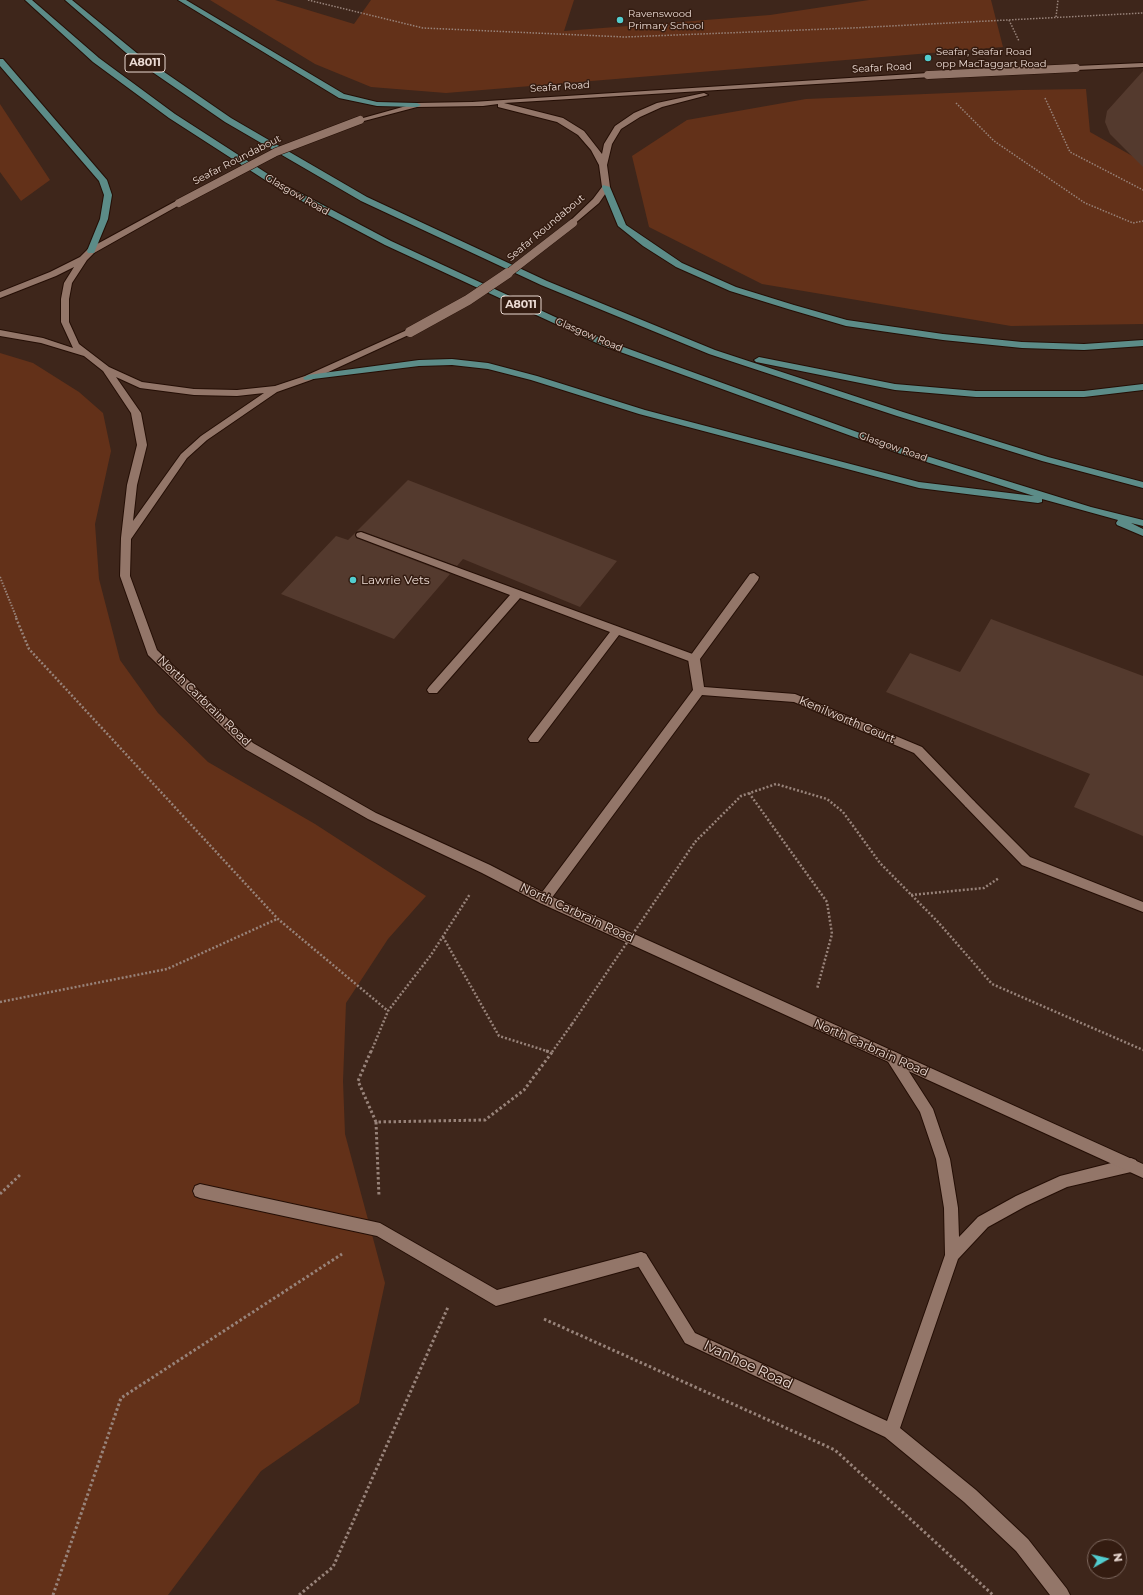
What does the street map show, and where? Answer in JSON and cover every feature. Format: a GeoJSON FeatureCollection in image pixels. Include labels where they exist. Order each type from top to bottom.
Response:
{"type":"FeatureCollection","features":[{"type":"Feature","properties":{"kind":"main road","name":"Glasgow Road"},"geometry":{"type":"LineString","coordinates":[[28,0],[96,60],[172,116],[282,187],[388,243],[604,343],[901,451],[1089,510],[1143,523]]}},
{"type":"Feature","properties":{"kind":"main road","name":"A8011"},"geometry":{"type":"LineString","coordinates":[[68,0],[135,56],[228,120],[364,199],[544,284],[712,352],[900,414],[1045,459],[1143,485]]}},
{"type":"Feature","properties":{"kind":"main road"},"geometry":{"type":"LineString","coordinates":[[181,0],[342,96],[377,104],[417,105]]}},
{"type":"Feature","properties":{"kind":"main road"},"geometry":{"type":"LineString","coordinates":[[0,61],[103,180],[108,195],[104,219],[91,251]]}},
{"type":"Feature","properties":{"kind":"main road"},"geometry":{"type":"LineString","coordinates":[[606,187],[622,226],[646,244],[679,265],[733,289],[832,319],[846,323],[943,337],[1022,345],[1084,346],[1143,343]]}},
{"type":"Feature","properties":{"kind":"main road"},"geometry":{"type":"LineString","coordinates":[[712,352],[895,387],[976,394],[1084,394],[1143,387]]}},
{"type":"Feature","properties":{"kind":"main road"},"geometry":{"type":"LineString","coordinates":[[308,378],[419,362],[452,362],[488,366],[534,378],[650,414],[919,485],[1069,503]]}},
{"type":"Feature","properties":{"kind":"main road"},"geometry":{"type":"LineString","coordinates":[[1089,510],[1143,533]]}},
{"type":"Feature","properties":{"kind":"street","name":"Seafar Road"},"geometry":{"type":"LineString","coordinates":[[475,103],[928,75],[1142,65]]}},
{"type":"Feature","properties":{"kind":"street","name":"Seafar Road"},"geometry":{"type":"LineString","coordinates":[[603,166],[608,144],[618,128],[636,115],[660,105],[693,96],[790,83]]}},
{"type":"Feature","properties":{"kind":"street","name":"Seafar Roundabout"},"geometry":{"type":"LineString","coordinates":[[475,103],[515,108],[560,120],[581,133],[595,149],[603,166],[606,187],[596,201],[573,223],[506,275],[468,300],[410,332],[308,378],[276,389],[237,393],[194,392],[140,385],[106,369],[75,345],[65,322],[65,298],[68,283],[84,258],[91,251],[276,152],[360,120],[417,105],[475,103]]}},
{"type":"Feature","properties":{"kind":"street"},"geometry":{"type":"LineString","coordinates":[[0,295],[54,274],[84,258]]}},
{"type":"Feature","properties":{"kind":"street"},"geometry":{"type":"LineString","coordinates":[[0,332],[43,342],[89,356]]}},
{"type":"Feature","properties":{"kind":"street","name":"North Carbrain Road"},"geometry":{"type":"LineString","coordinates":[[106,369],[136,413],[142,445],[132,485],[126,538],[125,576],[152,652],[249,746],[372,816],[486,869],[544,899],[1137,1168]]}},
{"type":"Feature","properties":{"kind":"street"},"geometry":{"type":"LineString","coordinates":[[126,538],[184,456],[209,434],[276,389]]}},
{"type":"Feature","properties":{"kind":"street"},"geometry":{"type":"LineString","coordinates":[[361,535],[694,659]]}},
{"type":"Feature","properties":{"kind":"street"},"geometry":{"type":"LineString","coordinates":[[544,899],[699,691],[694,659],[754,577]]}},
{"type":"Feature","properties":{"kind":"street"},"geometry":{"type":"LineString","coordinates":[[433,690],[518,593]]}},
{"type":"Feature","properties":{"kind":"street"},"geometry":{"type":"LineString","coordinates":[[534,739],[617,630]]}},
{"type":"Feature","properties":{"kind":"street","name":"Kenilworth Court"},"geometry":{"type":"LineString","coordinates":[[699,691],[796,698],[918,750],[1026,861]]}},
{"type":"Feature","properties":{"kind":"street"},"geometry":{"type":"LineString","coordinates":[[1026,861],[1143,906]]}},
{"type":"Feature","properties":{"kind":"street"},"geometry":{"type":"LineString","coordinates":[[891,1431],[952,1256],[951,1208],[943,1159],[926,1109],[892,1057]]}},
{"type":"Feature","properties":{"kind":"street"},"geometry":{"type":"LineString","coordinates":[[952,1256],[983,1222],[1021,1200],[1065,1181],[1137,1168]]}},
{"type":"Feature","properties":{"kind":"street"},"geometry":{"type":"LineString","coordinates":[[200,1192],[380,1230],[496,1298]]}},
{"type":"Feature","properties":{"kind":"street","name":"Ivanhoe Road"},"geometry":{"type":"LineString","coordinates":[[496,1298],[641,1259],[690,1338],[891,1431],[970,1496],[1022,1545],[1061,1595]]}},
{"type":"Feature","properties":{"kind":"path"},"geometry":{"type":"LineString","coordinates":[[308,0],[423,28],[625,37],[852,28],[1009,20],[1056,16],[1143,13]]}},
{"type":"Feature","properties":{"kind":"path"},"geometry":{"type":"LineString","coordinates":[[1056,16],[1058,0]]}},
{"type":"Feature","properties":{"kind":"path"},"geometry":{"type":"LineString","coordinates":[[1009,20],[1022,47]]}},
{"type":"Feature","properties":{"kind":"path"},"geometry":{"type":"LineString","coordinates":[[928,75],[994,140],[1085,203],[1133,223],[1143,221]]}},
{"type":"Feature","properties":{"kind":"path"},"geometry":{"type":"LineString","coordinates":[[1044,96],[1070,152],[1143,190]]}},
{"type":"Feature","properties":{"kind":"path"},"geometry":{"type":"LineString","coordinates":[[0,577],[29,649],[278,919],[388,1011]]}},
{"type":"Feature","properties":{"kind":"path"},"geometry":{"type":"LineString","coordinates":[[376,1122],[485,1120],[524,1090],[572,1024],[695,842],[741,796],[776,784],[828,799],[842,812],[880,863],[992,984],[1143,1050]]}},
{"type":"Feature","properties":{"kind":"path"},"geometry":{"type":"LineString","coordinates":[[749,793],[827,902],[832,934],[810,1020]]}},
{"type":"Feature","properties":{"kind":"path"},"geometry":{"type":"LineString","coordinates":[[911,895],[984,888],[1026,861]]}},
{"type":"Feature","properties":{"kind":"path"},"geometry":{"type":"LineString","coordinates":[[53,1595],[121,1398],[380,1230],[376,1122],[358,1081],[388,1011],[443,937],[486,869]]}},
{"type":"Feature","properties":{"kind":"path"},"geometry":{"type":"LineString","coordinates":[[0,1002],[167,968],[278,919]]}},
{"type":"Feature","properties":{"kind":"path"},"geometry":{"type":"LineString","coordinates":[[443,937],[499,1036],[551,1052]]}},
{"type":"Feature","properties":{"kind":"path"},"geometry":{"type":"LineString","coordinates":[[0,1194],[21,1174]]}},
{"type":"Feature","properties":{"kind":"path"},"geometry":{"type":"LineString","coordinates":[[299,1595],[333,1567],[461,1277]]}},
{"type":"Feature","properties":{"kind":"path"},"geometry":{"type":"LineString","coordinates":[[496,1298],[835,1450],[993,1595]]}},
{"type":"Feature","properties":{"kind":"shaded area"},"geometry":{"type":"Polygon","coordinates":[[[210,0],[275,0],[354,24],[371,0],[574,0],[564,31],[770,15],[869,0],[991,0],[1003,47],[446,93],[371,87],[315,64],[210,0]]]}},
{"type":"Feature","properties":{"kind":"shaded area"},"geometry":{"type":"Polygon","coordinates":[[[1086,89],[1090,132],[1143,162],[1143,324],[1011,326],[762,284],[649,227],[632,156],[687,120],[806,99],[1021,90],[1086,89]]]}},
{"type":"Feature","properties":{"kind":"shaded area"},"geometry":{"type":"Polygon","coordinates":[[[0,104],[50,180],[21,201],[0,172],[0,104]]]}},
{"type":"Feature","properties":{"kind":"shaded area"},"geometry":{"type":"Polygon","coordinates":[[[0,353],[33,363],[79,392],[103,413],[111,451],[95,524],[99,579],[120,660],[158,713],[208,762],[315,824],[426,896],[388,939],[346,1003],[343,1081],[345,1134],[385,1283],[359,1403],[261,1471],[168,1595],[0,1595],[0,353]]]}},
{"type":"Feature","properties":{"kind":"building"},"geometry":{"type":"Polygon","coordinates":[[[1143,71],[1143,167],[1110,134],[1105,122],[1107,111],[1143,71]]]}},
{"type":"Feature","properties":{"kind":"building"},"geometry":{"type":"Polygon","coordinates":[[[408,480],[617,561],[580,607],[463,559],[457,566],[362,531],[357,531],[408,480]]]}},
{"type":"Feature","properties":{"kind":"building","name":"Lawrie Vets"},"geometry":{"type":"Polygon","coordinates":[[[355,533],[356,538],[450,574],[394,639],[281,594],[336,536],[348,540],[355,533]]]}},
{"type":"Feature","properties":{"kind":"building"},"geometry":{"type":"Polygon","coordinates":[[[991,619],[1143,676],[1143,836],[1074,807],[1090,774],[886,692],[910,653],[960,672],[991,619]]]}},
{"type":"Feature","properties":{"kind":"place","name":"Ravenswood Primary School"},"geometry":{"type":"Point","coordinates":[620,20]}},
{"type":"Feature","properties":{"kind":"place","name":"Seafar, Seafar Road opp MacTaggart Road"},"geometry":{"type":"Point","coordinates":[928,58]}},
{"type":"Feature","properties":{"kind":"place","name":"Lawrie Vets"},"geometry":{"type":"Point","coordinates":[353,580]}}]}
